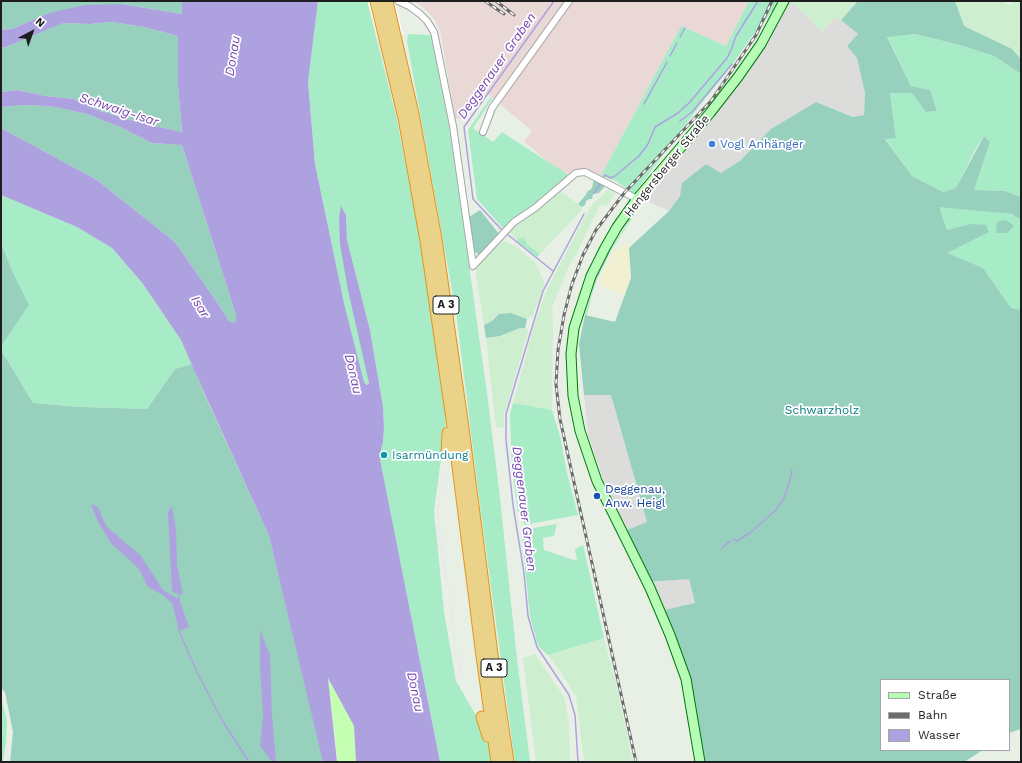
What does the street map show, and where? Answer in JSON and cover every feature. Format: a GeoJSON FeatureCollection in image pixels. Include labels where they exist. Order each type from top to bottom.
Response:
{"type":"FeatureCollection","features":[{"type":"Feature","properties":{"kind":"highway","name":"A 3"},"geometry":{"type":"LineString","coordinates":[[376,1],[404,118],[426,242],[452,419],[497,762]]}},
{"type":"Feature","properties":{"kind":"highway","name":"A 3"},"geometry":{"type":"LineString","coordinates":[[387,1],[416,128],[436,239],[463,428],[493,662],[508,762]]}},
{"type":"Feature","properties":{"kind":"highway"},"geometry":{"type":"LineString","coordinates":[[447,454],[448,428],[452,419]]}},
{"type":"Feature","properties":{"kind":"highway"},"geometry":{"type":"LineString","coordinates":[[482,717],[489,738],[495,747]]}},
{"type":"Feature","properties":{"kind":"main road","name":"Hengersberger Straße"},"geometry":{"type":"LineString","coordinates":[[700,762],[686,679],[660,611],[593,470],[580,431],[573,389],[571,354],[573,334],[583,297],[604,248],[637,199],[710,113],[738,77],[761,44],[784,1]]}},
{"type":"Feature","properties":{"kind":"street"},"geometry":{"type":"LineString","coordinates":[[398,1],[409,6],[427,20],[434,32],[453,126],[473,266],[514,222],[545,200],[576,173],[585,172],[637,199]]}},
{"type":"Feature","properties":{"kind":"street"},"geometry":{"type":"LineString","coordinates":[[483,132],[492,108],[569,1]]}},
{"type":"Feature","properties":{"kind":"shaded area"},"geometry":{"type":"Polygon","coordinates":[[[318,1],[367,1],[396,115],[420,240],[446,422],[434,511],[444,612],[456,681],[486,733],[491,762],[440,762],[380,459],[384,427],[383,407],[370,330],[347,240],[346,215],[341,207],[369,383],[367,385],[364,382],[344,303],[315,164],[308,82],[318,1]]]}},
{"type":"Feature","properties":{"kind":"shaded area"},"geometry":{"type":"Polygon","coordinates":[[[410,1],[749,1],[726,46],[681,26],[601,176],[590,171],[579,169],[564,176],[524,141],[532,131],[483,90],[462,119],[455,118],[440,30],[434,19],[426,10],[417,3],[410,1]]]}},
{"type":"Feature","properties":{"kind":"shaded area"},"geometry":{"type":"Polygon","coordinates":[[[749,1],[778,1],[777,5],[753,35],[730,68],[701,104],[634,194],[616,181],[601,176],[681,26],[726,46],[749,1]]]}},
{"type":"Feature","properties":{"kind":"shaded area"},"geometry":{"type":"Polygon","coordinates":[[[788,1],[792,1],[822,32],[834,17],[841,20],[858,34],[847,46],[857,58],[865,93],[864,115],[854,117],[816,102],[771,129],[740,161],[720,174],[706,164],[682,183],[680,196],[669,211],[649,202],[653,190],[718,110],[788,1]]]}},
{"type":"Feature","properties":{"kind":"shaded area"},"geometry":{"type":"Polygon","coordinates":[[[792,1],[858,1],[841,20],[833,18],[822,32],[792,1]]]}},
{"type":"Feature","properties":{"kind":"shaded area"},"geometry":{"type":"Polygon","coordinates":[[[955,1],[1000,1],[1009,5],[1015,1],[1021,1],[1021,59],[1012,49],[963,26],[955,1]]]}},
{"type":"Feature","properties":{"kind":"shaded area"},"geometry":{"type":"Polygon","coordinates":[[[408,34],[431,35],[450,131],[487,393],[530,762],[515,762],[481,513],[456,312],[407,41],[408,34]]]}},
{"type":"Feature","properties":{"kind":"shaded area"},"geometry":{"type":"Polygon","coordinates":[[[915,34],[960,45],[994,56],[1021,74],[1021,197],[1005,191],[974,190],[990,142],[984,136],[975,150],[956,188],[943,192],[912,176],[885,138],[896,138],[890,93],[912,93],[926,112],[937,111],[930,90],[911,86],[887,36],[915,34]]]}},
{"type":"Feature","properties":{"kind":"shaded area"},"geometry":{"type":"Polygon","coordinates":[[[491,97],[492,99],[473,128],[493,142],[502,132],[570,176],[554,191],[503,228],[477,199],[468,130],[491,97]]]}},
{"type":"Feature","properties":{"kind":"shaded area"},"geometry":{"type":"Polygon","coordinates":[[[610,188],[616,191],[608,205],[600,206],[596,213],[578,251],[569,266],[552,307],[552,410],[513,403],[535,323],[547,289],[590,207],[610,188]]]}},
{"type":"Feature","properties":{"kind":"shaded area"},"geometry":{"type":"Polygon","coordinates":[[[561,191],[582,207],[581,211],[540,254],[527,244],[524,237],[517,239],[510,233],[513,225],[561,191]]]}},
{"type":"Feature","properties":{"kind":"shaded area"},"geometry":{"type":"Polygon","coordinates":[[[1,195],[77,227],[112,248],[143,284],[181,340],[192,364],[175,369],[147,409],[80,407],[33,403],[1,350],[13,273],[1,243],[1,195]]]}},
{"type":"Feature","properties":{"kind":"shaded area"},"geometry":{"type":"Polygon","coordinates":[[[641,202],[635,214],[609,252],[641,202]]]}},
{"type":"Feature","properties":{"kind":"shaded area"},"geometry":{"type":"Polygon","coordinates":[[[938,206],[1012,214],[1021,220],[1021,310],[1011,308],[983,268],[946,253],[988,232],[969,224],[947,230],[938,206]]]}},
{"type":"Feature","properties":{"kind":"shaded area"},"geometry":{"type":"Polygon","coordinates":[[[524,237],[527,244],[540,254],[537,257],[517,241],[517,239],[524,237]]]}},
{"type":"Feature","properties":{"kind":"shaded area"},"geometry":{"type":"Polygon","coordinates":[[[505,241],[515,246],[534,261],[545,283],[533,315],[527,319],[511,313],[500,314],[492,321],[484,325],[476,275],[477,265],[498,244],[505,241]]]}},
{"type":"Feature","properties":{"kind":"shaded area"},"geometry":{"type":"Polygon","coordinates":[[[624,244],[629,246],[633,254],[633,270],[630,284],[624,296],[599,285],[605,268],[615,250],[624,244]]]}},
{"type":"Feature","properties":{"kind":"shaded area"},"geometry":{"type":"Polygon","coordinates":[[[596,282],[587,316],[585,315],[594,283],[596,282]]]}},
{"type":"Feature","properties":{"kind":"shaded area"},"geometry":{"type":"Polygon","coordinates":[[[520,328],[525,328],[528,331],[527,336],[504,415],[504,427],[496,428],[486,338],[500,336],[520,328]]]}},
{"type":"Feature","properties":{"kind":"shaded area"},"geometry":{"type":"Polygon","coordinates":[[[584,395],[611,395],[647,522],[627,530],[613,506],[588,435],[584,395]]]}},
{"type":"Feature","properties":{"kind":"shaded area"},"geometry":{"type":"Polygon","coordinates":[[[513,403],[552,410],[560,436],[567,473],[578,515],[524,525],[523,517],[518,512],[512,469],[510,414],[513,403]]]}},
{"type":"Feature","properties":{"kind":"shaded area"},"geometry":{"type":"Polygon","coordinates":[[[441,474],[443,475],[439,511],[440,527],[452,605],[457,654],[464,678],[461,678],[455,655],[450,606],[437,528],[437,511],[441,474]]]}},
{"type":"Feature","properties":{"kind":"shaded area"},"geometry":{"type":"Polygon","coordinates":[[[557,524],[554,536],[543,538],[544,550],[577,561],[575,549],[583,545],[604,638],[548,655],[538,646],[530,616],[521,530],[557,524]]]}},
{"type":"Feature","properties":{"kind":"shaded area"},"geometry":{"type":"Polygon","coordinates":[[[689,579],[695,604],[660,611],[647,582],[689,579]]]}},
{"type":"Feature","properties":{"kind":"shaded area"},"geometry":{"type":"Polygon","coordinates":[[[604,638],[616,684],[633,762],[584,762],[576,696],[548,655],[604,638]]]}},
{"type":"Feature","properties":{"kind":"shaded area"},"geometry":{"type":"Polygon","coordinates":[[[535,654],[564,697],[569,723],[570,762],[536,762],[523,658],[535,654]]]}},
{"type":"Feature","properties":{"kind":"shaded area"},"geometry":{"type":"Polygon","coordinates":[[[1,697],[7,721],[3,762],[1,762],[1,697]]]}},
{"type":"Feature","properties":{"kind":"green space"},"geometry":{"type":"Polygon","coordinates":[[[1,1],[182,1],[182,14],[121,4],[49,13],[12,29],[1,30],[1,1]]]}},
{"type":"Feature","properties":{"kind":"green space","name":"Schwarzholz"},"geometry":{"type":"Polygon","coordinates":[[[858,1],[955,1],[964,26],[1012,49],[1021,59],[1021,74],[994,56],[960,45],[915,34],[887,37],[911,86],[930,90],[937,111],[926,112],[912,93],[890,93],[896,138],[885,139],[912,176],[943,192],[956,188],[984,136],[990,142],[974,190],[1005,191],[1021,197],[1021,220],[1012,214],[939,207],[947,230],[969,224],[986,225],[989,232],[947,253],[983,268],[1011,308],[1021,310],[1021,729],[1010,733],[1010,679],[880,679],[880,751],[981,751],[964,762],[700,762],[686,678],[660,611],[695,603],[689,579],[647,582],[627,530],[647,522],[611,395],[584,395],[579,344],[585,315],[615,322],[631,278],[629,248],[669,211],[680,196],[682,183],[706,164],[721,173],[740,161],[771,129],[816,102],[853,117],[864,115],[865,93],[857,58],[847,46],[858,34],[841,20],[858,1]]]}},
{"type":"Feature","properties":{"kind":"green space"},"geometry":{"type":"Polygon","coordinates":[[[112,22],[144,27],[178,36],[178,86],[182,132],[141,123],[97,110],[74,99],[46,96],[17,90],[1,92],[1,48],[62,23],[89,24],[112,22]]]}},
{"type":"Feature","properties":{"kind":"green space"},"geometry":{"type":"Polygon","coordinates":[[[29,105],[55,107],[87,114],[120,127],[152,143],[182,145],[236,315],[236,321],[233,323],[228,320],[175,242],[97,180],[1,128],[1,107],[29,105]]]}},
{"type":"Feature","properties":{"kind":"green space"},"geometry":{"type":"Polygon","coordinates":[[[594,180],[606,185],[599,193],[593,194],[592,199],[586,201],[585,205],[582,207],[578,204],[592,188],[594,180]]]}},
{"type":"Feature","properties":{"kind":"green space"},"geometry":{"type":"Polygon","coordinates":[[[480,210],[499,234],[479,255],[474,251],[469,217],[480,210]]]}},
{"type":"Feature","properties":{"kind":"green space"},"geometry":{"type":"Polygon","coordinates":[[[1006,220],[1014,226],[1007,233],[996,233],[997,222],[1006,220]]]}},
{"type":"Feature","properties":{"kind":"green space"},"geometry":{"type":"Polygon","coordinates":[[[1,243],[13,273],[29,305],[1,346],[1,243]]]}},
{"type":"Feature","properties":{"kind":"green space"},"geometry":{"type":"Polygon","coordinates":[[[609,252],[610,252],[594,283],[609,252]]]}},
{"type":"Feature","properties":{"kind":"green space"},"geometry":{"type":"Polygon","coordinates":[[[511,313],[527,319],[525,328],[520,328],[500,336],[486,338],[484,325],[492,321],[499,314],[511,313]]]}},
{"type":"Feature","properties":{"kind":"green space"},"geometry":{"type":"Polygon","coordinates":[[[1,350],[33,403],[80,407],[147,409],[175,369],[192,364],[269,536],[324,762],[10,762],[13,732],[5,692],[1,688],[1,350]]]}},
{"type":"Feature","properties":{"kind":"sand"},"geometry":{"type":"Polygon","coordinates":[[[328,677],[354,726],[356,762],[338,762],[328,677]]]}},
{"type":"Feature","properties":{"kind":"water"},"geometry":{"type":"Polygon","coordinates":[[[182,1],[318,1],[308,82],[315,164],[344,303],[364,382],[367,385],[369,383],[348,290],[340,244],[339,218],[341,206],[346,215],[347,240],[370,330],[383,407],[384,427],[380,459],[440,762],[356,762],[354,726],[328,678],[337,762],[323,762],[269,536],[181,340],[143,284],[112,248],[77,227],[1,195],[1,128],[97,180],[175,242],[228,320],[233,323],[236,321],[236,315],[182,145],[152,143],[120,127],[87,114],[55,107],[29,105],[1,107],[1,92],[17,90],[46,96],[74,99],[97,110],[141,123],[182,132],[178,86],[178,36],[144,27],[112,22],[89,24],[63,23],[1,48],[1,30],[12,29],[49,13],[85,5],[121,4],[182,14],[182,1]]]}},
{"type":"Feature","properties":{"kind":"water"},"geometry":{"type":"Polygon","coordinates":[[[91,504],[98,507],[106,526],[141,556],[163,590],[179,599],[189,627],[179,631],[172,603],[163,595],[148,587],[139,569],[111,543],[97,520],[91,504]]]}},
{"type":"Feature","properties":{"kind":"water"},"geometry":{"type":"Polygon","coordinates":[[[172,506],[176,531],[177,564],[183,595],[172,592],[168,512],[172,506]]]}},
{"type":"Feature","properties":{"kind":"water"},"geometry":{"type":"Polygon","coordinates":[[[260,630],[270,655],[272,715],[276,762],[272,762],[260,746],[263,716],[260,665],[260,630]]]}},
{"type":"Feature","properties":{"kind":"pier"},"geometry":{"type":"Polygon","coordinates":[[[368,1],[395,1],[403,34],[378,38],[368,1]]]}},
{"type":"Feature","properties":{"kind":"waterway","name":"Deggenauer Graben"},"geometry":{"type":"LineString","coordinates":[[501,229],[473,199],[464,127],[554,1]]}},
{"type":"Feature","properties":{"kind":"waterway"},"geometry":{"type":"LineString","coordinates":[[602,179],[605,175],[611,178],[615,176],[639,156],[648,144],[655,127],[678,113],[690,102],[727,58],[736,36],[758,1]]}},
{"type":"Feature","properties":{"kind":"waterway"},"geometry":{"type":"LineString","coordinates":[[680,37],[685,28]]}},
{"type":"Feature","properties":{"kind":"waterway"},"geometry":{"type":"LineString","coordinates":[[670,56],[677,43]]}},
{"type":"Feature","properties":{"kind":"waterway"},"geometry":{"type":"LineString","coordinates":[[644,104],[667,62]]}},
{"type":"Feature","properties":{"kind":"waterway"},"geometry":{"type":"LineString","coordinates":[[680,121],[692,112],[732,64]]}},
{"type":"Feature","properties":{"kind":"waterway"},"geometry":{"type":"LineString","coordinates":[[594,193],[601,183]]}},
{"type":"Feature","properties":{"kind":"waterway","name":"Deggenauer Graben"},"geometry":{"type":"LineString","coordinates":[[578,762],[575,715],[569,695],[537,647],[528,616],[524,573],[513,505],[506,440],[506,414],[543,291],[584,214]]}},
{"type":"Feature","properties":{"kind":"waterway","name":"Deggenauer Graben"},"geometry":{"type":"LineString","coordinates":[[507,234],[553,271]]}},
{"type":"Feature","properties":{"kind":"waterway"},"geometry":{"type":"LineString","coordinates":[[733,539],[737,541],[751,532],[776,510],[784,498],[792,470]]}},
{"type":"Feature","properties":{"kind":"waterway"},"geometry":{"type":"LineString","coordinates":[[722,548],[730,541]]}},
{"type":"Feature","properties":{"kind":"waterway"},"geometry":{"type":"LineString","coordinates":[[179,594],[179,599]]}},
{"type":"Feature","properties":{"kind":"waterway"},"geometry":{"type":"LineString","coordinates":[[179,631],[198,674],[222,720],[249,762]]}},
{"type":"Feature","properties":{"kind":"railway"},"geometry":{"type":"LineString","coordinates":[[485,1],[504,14]]}},
{"type":"Feature","properties":{"kind":"railway"},"geometry":{"type":"LineString","coordinates":[[496,1],[514,15]]}},
{"type":"Feature","properties":{"kind":"railway"},"geometry":{"type":"LineString","coordinates":[[636,762],[560,419],[556,384],[558,350],[564,315],[572,284],[583,255],[596,230],[625,192],[711,101],[756,35],[772,1]]}},
{"type":"Feature","properties":{"kind":"place","name":"Vogl Anhänger"},"geometry":{"type":"Point","coordinates":[712,144]}},
{"type":"Feature","properties":{"kind":"place","name":"Isarmündung"},"geometry":{"type":"Point","coordinates":[384,455]}},
{"type":"Feature","properties":{"kind":"place","name":"Deggenau, Anw. Heigl"},"geometry":{"type":"Point","coordinates":[597,496]}},
{"type":"Feature","properties":{"kind":"water label","name":"Donau"},"geometry":{"type":"Point","coordinates":[233,56]}},
{"type":"Feature","properties":{"kind":"water label","name":"Schwaig-Isar"},"geometry":{"type":"Point","coordinates":[119,110]}},
{"type":"Feature","properties":{"kind":"water label","name":"Isar"},"geometry":{"type":"Point","coordinates":[200,307]}},
{"type":"Feature","properties":{"kind":"water label","name":"Donau"},"geometry":{"type":"Point","coordinates":[353,374]}},
{"type":"Feature","properties":{"kind":"water label","name":"Donau"},"geometry":{"type":"Point","coordinates":[415,692]}}]}
